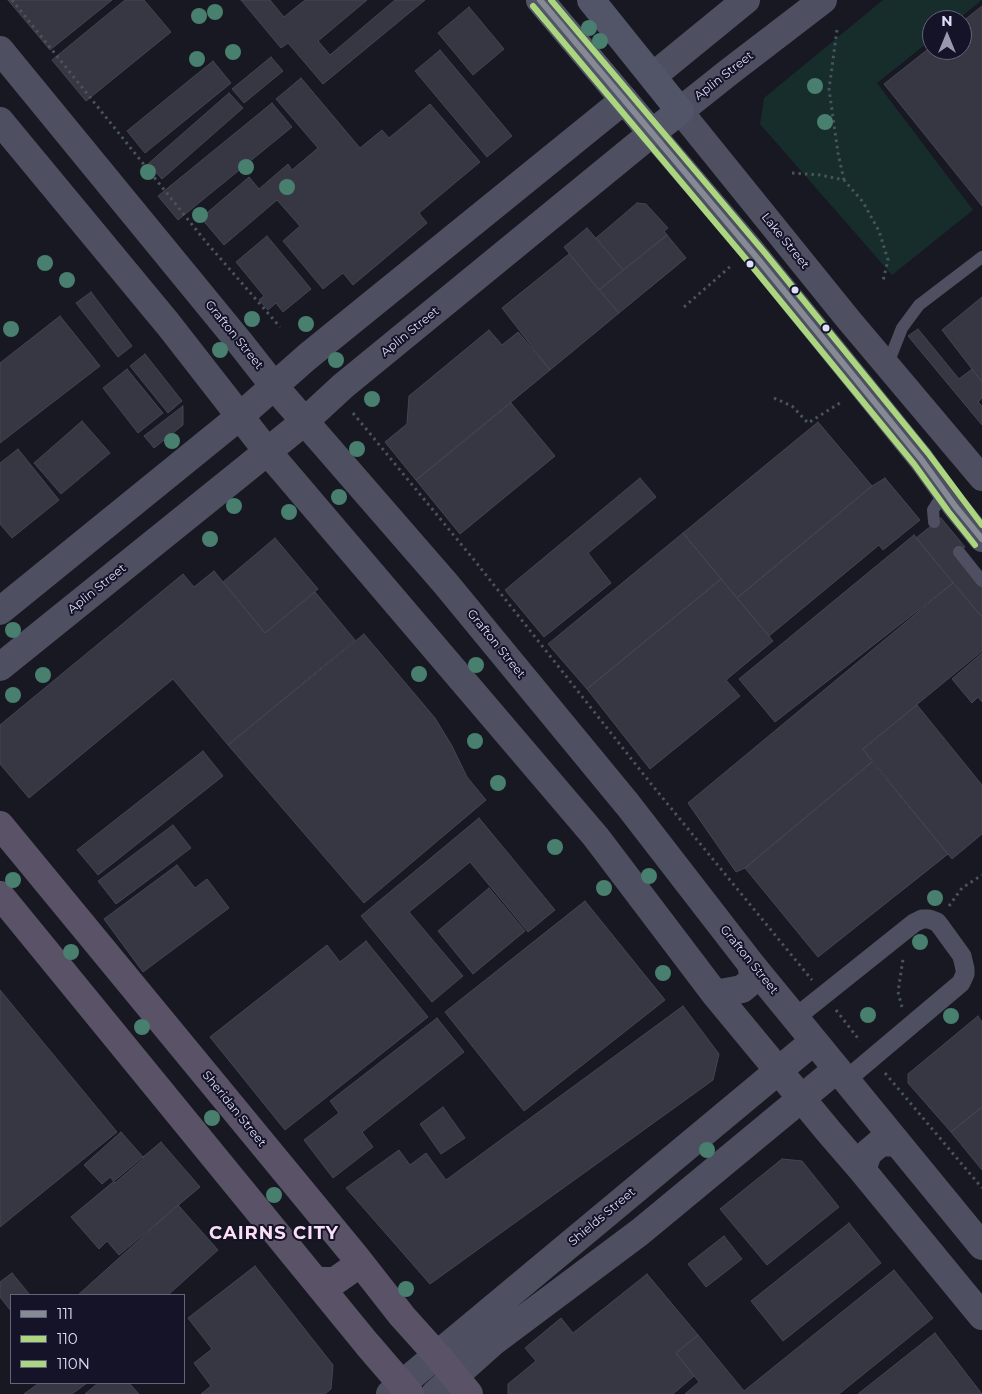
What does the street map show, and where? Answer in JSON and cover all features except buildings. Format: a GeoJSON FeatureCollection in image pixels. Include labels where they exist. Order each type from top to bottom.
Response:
{"type":"FeatureCollection","features":[{"type":"Feature","properties":{"kind":"highway","name":"Sheridan Street"},"geometry":{"type":"LineString","coordinates":[[0,825],[355,1256],[402,1316],[437,1355],[453,1388]]}},
{"type":"Feature","properties":{"kind":"highway"},"geometry":{"type":"LineString","coordinates":[[0,896],[316,1280],[401,1391]]}},
{"type":"Feature","properties":{"kind":"highway"},"geometry":{"type":"LineString","coordinates":[[316,1280],[335,1281],[355,1267],[355,1256]]}},
{"type":"Feature","properties":{"kind":"main road"},"geometry":{"type":"LineString","coordinates":[[546,7],[568,12],[579,0]]}},
{"type":"Feature","properties":{"kind":"main road","name":"Lake Street"},"geometry":{"type":"LineString","coordinates":[[591,0],[680,111]]}},
{"type":"Feature","properties":{"kind":"main road"},"geometry":{"type":"LineString","coordinates":[[546,7],[652,133]]}},
{"type":"Feature","properties":{"kind":"main road"},"geometry":{"type":"LineString","coordinates":[[624,100],[653,76]]}},
{"type":"Feature","properties":{"kind":"main road","name":"Aplin Street"},"geometry":{"type":"LineString","coordinates":[[652,133],[680,111]]}},
{"type":"Feature","properties":{"kind":"street"},"geometry":{"type":"LineString","coordinates":[[653,76],[746,0]]}},
{"type":"Feature","properties":{"kind":"street","name":"Aplin Street"},"geometry":{"type":"LineString","coordinates":[[680,111],[823,0]]}},
{"type":"Feature","properties":{"kind":"street","name":"Grafton Street"},"geometry":{"type":"LineString","coordinates":[[0,50],[201,294],[274,386],[470,614],[628,804],[751,964],[982,1246]]}},
{"type":"Feature","properties":{"kind":"street"},"geometry":{"type":"LineString","coordinates":[[0,610],[239,417],[274,386],[624,100]]}},
{"type":"Feature","properties":{"kind":"street","name":"Lake Street"},"geometry":{"type":"LineString","coordinates":[[680,111],[887,366],[982,478]]}},
{"type":"Feature","properties":{"kind":"street"},"geometry":{"type":"LineString","coordinates":[[2,127],[168,324],[267,451],[596,836],[715,994],[982,1316]]}},
{"type":"Feature","properties":{"kind":"street"},"geometry":{"type":"LineString","coordinates":[[652,133],[750,248],[925,464],[982,539]]}},
{"type":"Feature","properties":{"kind":"street","name":"Aplin Street"},"geometry":{"type":"LineString","coordinates":[[0,667],[304,422],[343,386],[652,133]]}},
{"type":"Feature","properties":{"kind":"street"},"geometry":{"type":"LineString","coordinates":[[168,324],[186,321],[203,308],[201,294]]}},
{"type":"Feature","properties":{"kind":"street"},"geometry":{"type":"LineString","coordinates":[[945,492],[954,481],[962,476],[969,475],[982,478]]}},
{"type":"Feature","properties":{"kind":"street"},"geometry":{"type":"LineString","coordinates":[[453,1388],[494,1342],[640,1232],[801,1098],[873,1058],[957,987],[965,974],[962,956],[936,922],[922,919],[914,923],[795,1018]]}},
{"type":"Feature","properties":{"kind":"street"},"geometry":{"type":"LineString","coordinates":[[715,994],[742,989],[754,979],[751,964]]}},
{"type":"Feature","properties":{"kind":"street","name":"Shields Street"},"geometry":{"type":"LineString","coordinates":[[401,1391],[437,1355],[814,1041]]}},
{"type":"Feature","properties":{"kind":"street"},"geometry":{"type":"LineString","coordinates":[[862,1170],[868,1153],[880,1142],[897,1143]]}},
{"type":"Feature","properties":{"kind":"lane"},"geometry":{"type":"LineString","coordinates":[[887,366],[902,328],[920,305],[982,257]]}},
{"type":"Feature","properties":{"kind":"lane"},"geometry":{"type":"LineString","coordinates":[[934,522],[933,510],[945,492]]}},
{"type":"Feature","properties":{"kind":"lane"},"geometry":{"type":"LineString","coordinates":[[959,552],[982,581]]}},
{"type":"Feature","properties":{"kind":"path"},"geometry":{"type":"LineString","coordinates":[[12,0],[200,234],[280,327]]}},
{"type":"Feature","properties":{"kind":"path"},"geometry":{"type":"LineString","coordinates":[[837,30],[829,89],[838,153],[844,180],[863,202],[879,231],[888,260],[884,281]]}},
{"type":"Feature","properties":{"kind":"path"},"geometry":{"type":"LineString","coordinates":[[792,173],[820,175],[844,180]]}},
{"type":"Feature","properties":{"kind":"path"},"geometry":{"type":"LineString","coordinates":[[684,307],[750,248]]}},
{"type":"Feature","properties":{"kind":"path"},"geometry":{"type":"LineString","coordinates":[[774,398],[792,406],[808,423],[836,406],[862,386]]}},
{"type":"Feature","properties":{"kind":"path"},"geometry":{"type":"LineString","coordinates":[[353,413],[475,561],[652,785],[824,994],[873,1058],[982,1188]]}},
{"type":"Feature","properties":{"kind":"path"},"geometry":{"type":"LineString","coordinates":[[936,922],[958,892],[982,875]]}},
{"type":"Feature","properties":{"kind":"path"},"geometry":{"type":"LineString","coordinates":[[904,931],[904,957],[898,992],[902,1008],[913,1024]]}},
{"type":"Feature","properties":{"kind":"green space"},"geometry":{"type":"Polygon","coordinates":[[[883,0],[982,0],[970,10],[922,10],[922,47],[877,83],[973,210],[892,275],[760,124],[764,98],[883,0]]]}},
{"type":"Feature","properties":{"kind":"transit line","name":"111"},"geometry":{"type":"LineString","coordinates":[[540,0],[758,259],[921,459],[982,539]]}},
{"type":"Feature","properties":{"kind":"transit line","name":"110N"},"geometry":{"type":"LineString","coordinates":[[551,0],[765,253],[928,453],[982,525]]}},
{"type":"Feature","properties":{"kind":"transit line","name":"110"},"geometry":{"type":"LineString","coordinates":[[533,6],[751,265],[914,464],[975,545]]}},
{"type":"Feature","properties":{"kind":"district","name":"CAIRNS CITY"},"geometry":{"type":"Point","coordinates":[274,1234]}}]}
